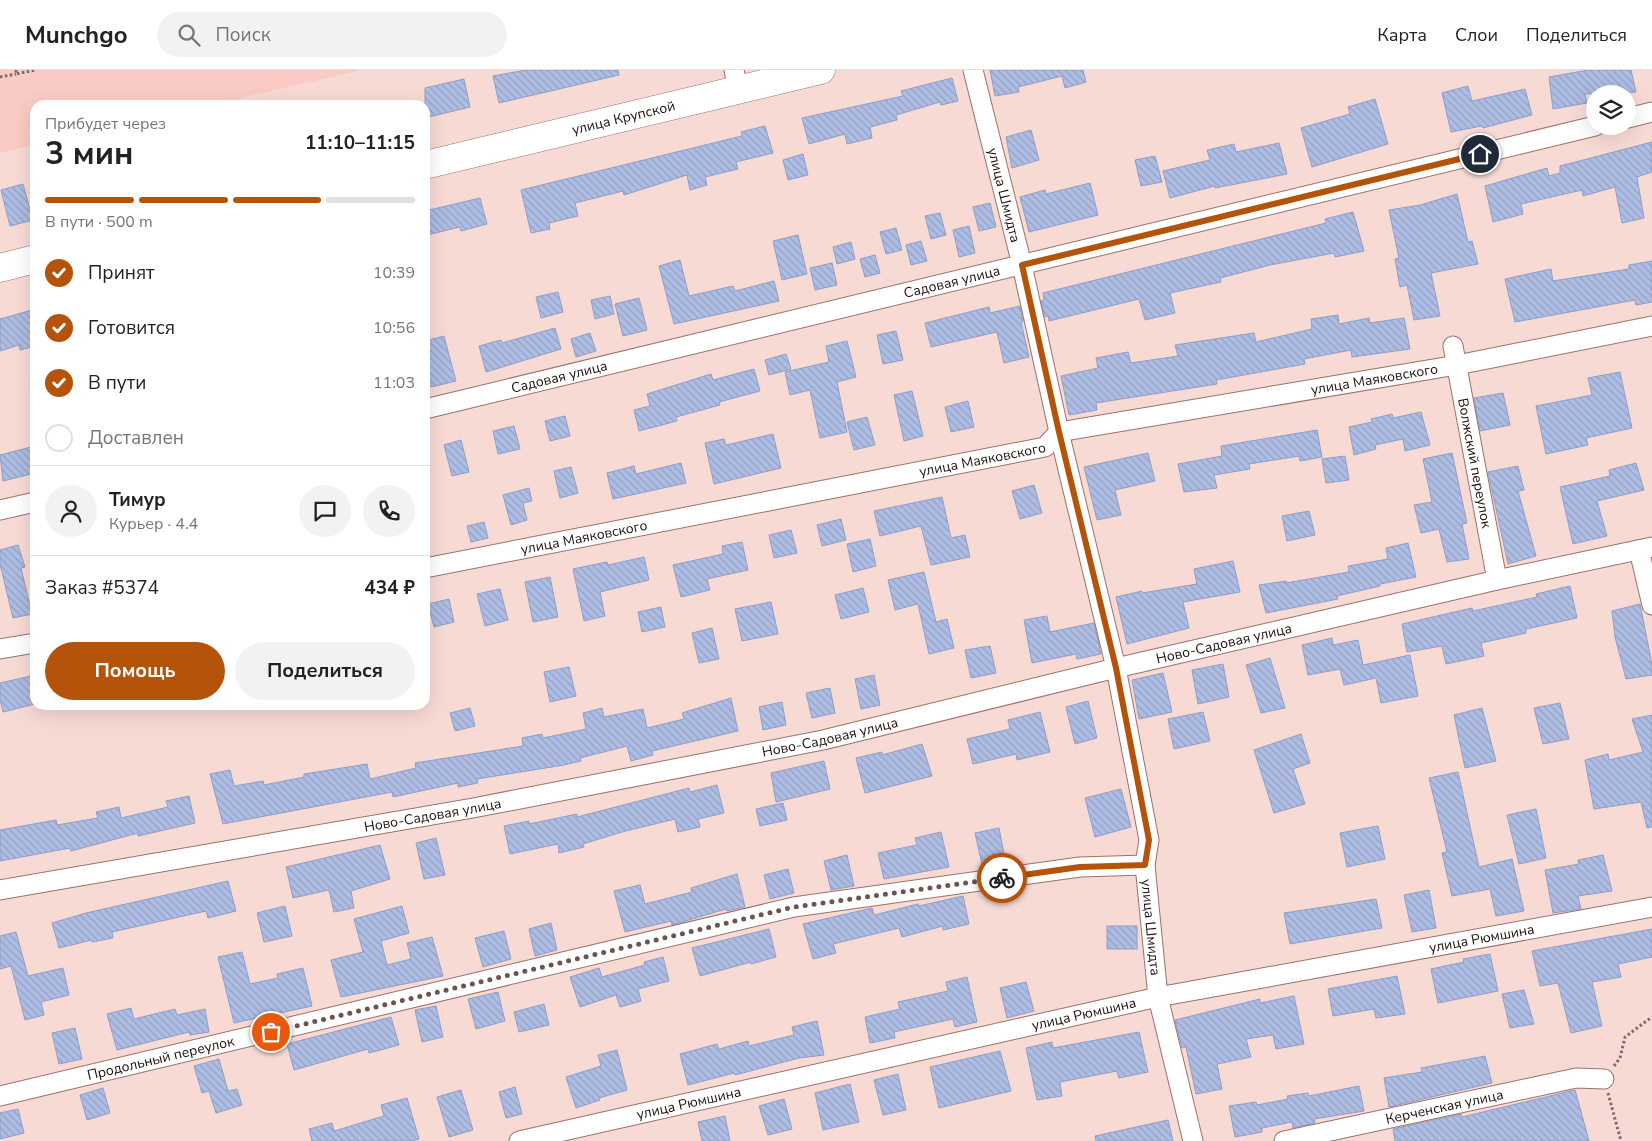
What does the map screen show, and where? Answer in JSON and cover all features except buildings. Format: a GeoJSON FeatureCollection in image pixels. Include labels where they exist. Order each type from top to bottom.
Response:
{"type":"FeatureCollection","features":[{"type":"Feature","properties":{"kind":"main road","name":"улица Крупской"},"geometry":{"type":"LineString","coordinates":[[430,164],[736,80],[821,70]]}},
{"type":"Feature","properties":{"kind":"main road"},"geometry":{"type":"LineString","coordinates":[[0,268],[30,260]]}},
{"type":"Feature","properties":{"kind":"street","name":"улица Шмидта"},"geometry":{"type":"LineString","coordinates":[[973,70],[1022,265],[1059,432],[1116,668],[1149,840],[1145,865],[1158,997],[1193,1141]]}},
{"type":"Feature","properties":{"kind":"street"},"geometry":{"type":"LineString","coordinates":[[1636,116],[1652,112]]}},
{"type":"Feature","properties":{"kind":"street","name":"Садовая улица"},"geometry":{"type":"LineString","coordinates":[[430,408],[1586,128]]}},
{"type":"Feature","properties":{"kind":"street","name":"улица Маяковского"},"geometry":{"type":"LineString","coordinates":[[430,567],[1045,447],[1059,432],[1457,365],[1652,326]]}},
{"type":"Feature","properties":{"kind":"street","name":"Волжский переулок"},"geometry":{"type":"LineString","coordinates":[[1453,346],[1497,580]]}},
{"type":"Feature","properties":{"kind":"street"},"geometry":{"type":"LineString","coordinates":[[0,510],[30,503]]}},
{"type":"Feature","properties":{"kind":"street"},"geometry":{"type":"LineString","coordinates":[[1645,548],[1652,605]]}},
{"type":"Feature","properties":{"kind":"street","name":"Ново-Садовая улица"},"geometry":{"type":"LineString","coordinates":[[0,890],[473,808],[804,744],[1116,668],[1497,580],[1645,548]]}},
{"type":"Feature","properties":{"kind":"street"},"geometry":{"type":"LineString","coordinates":[[0,650],[30,644]]}},
{"type":"Feature","properties":{"kind":"street","name":"Продольный переулок"},"geometry":{"type":"LineString","coordinates":[[0,1096],[794,907],[1080,867],[1145,865]]}},
{"type":"Feature","properties":{"kind":"street","name":"улица Рюмшина"},"geometry":{"type":"LineString","coordinates":[[519,1141],[1158,997],[1652,907]]}},
{"type":"Feature","properties":{"kind":"street","name":"Керченская улица"},"geometry":{"type":"LineString","coordinates":[[1284,1141],[1576,1078],[1604,1079]]}},
{"type":"Feature","properties":{"kind":"path"},"geometry":{"type":"LineString","coordinates":[[0,78],[16,72],[36,70]]}},
{"type":"Feature","properties":{"kind":"shaded area"},"geometry":{"type":"Polygon","coordinates":[[[0,70],[362,70],[232,100],[30,100],[30,146],[0,153],[0,70]]]}},
{"type":"Feature","properties":{"kind":"way so far"},"geometry":{"type":"LineString","coordinates":[[271,1032],[794,907],[1002,878]]}},
{"type":"Feature","properties":{"kind":"route"},"geometry":{"type":"LineString","coordinates":[[1002,878],[1080,867],[1145,865],[1149,840],[1116,668],[1059,432],[1022,265],[1480,154]]}}]}
